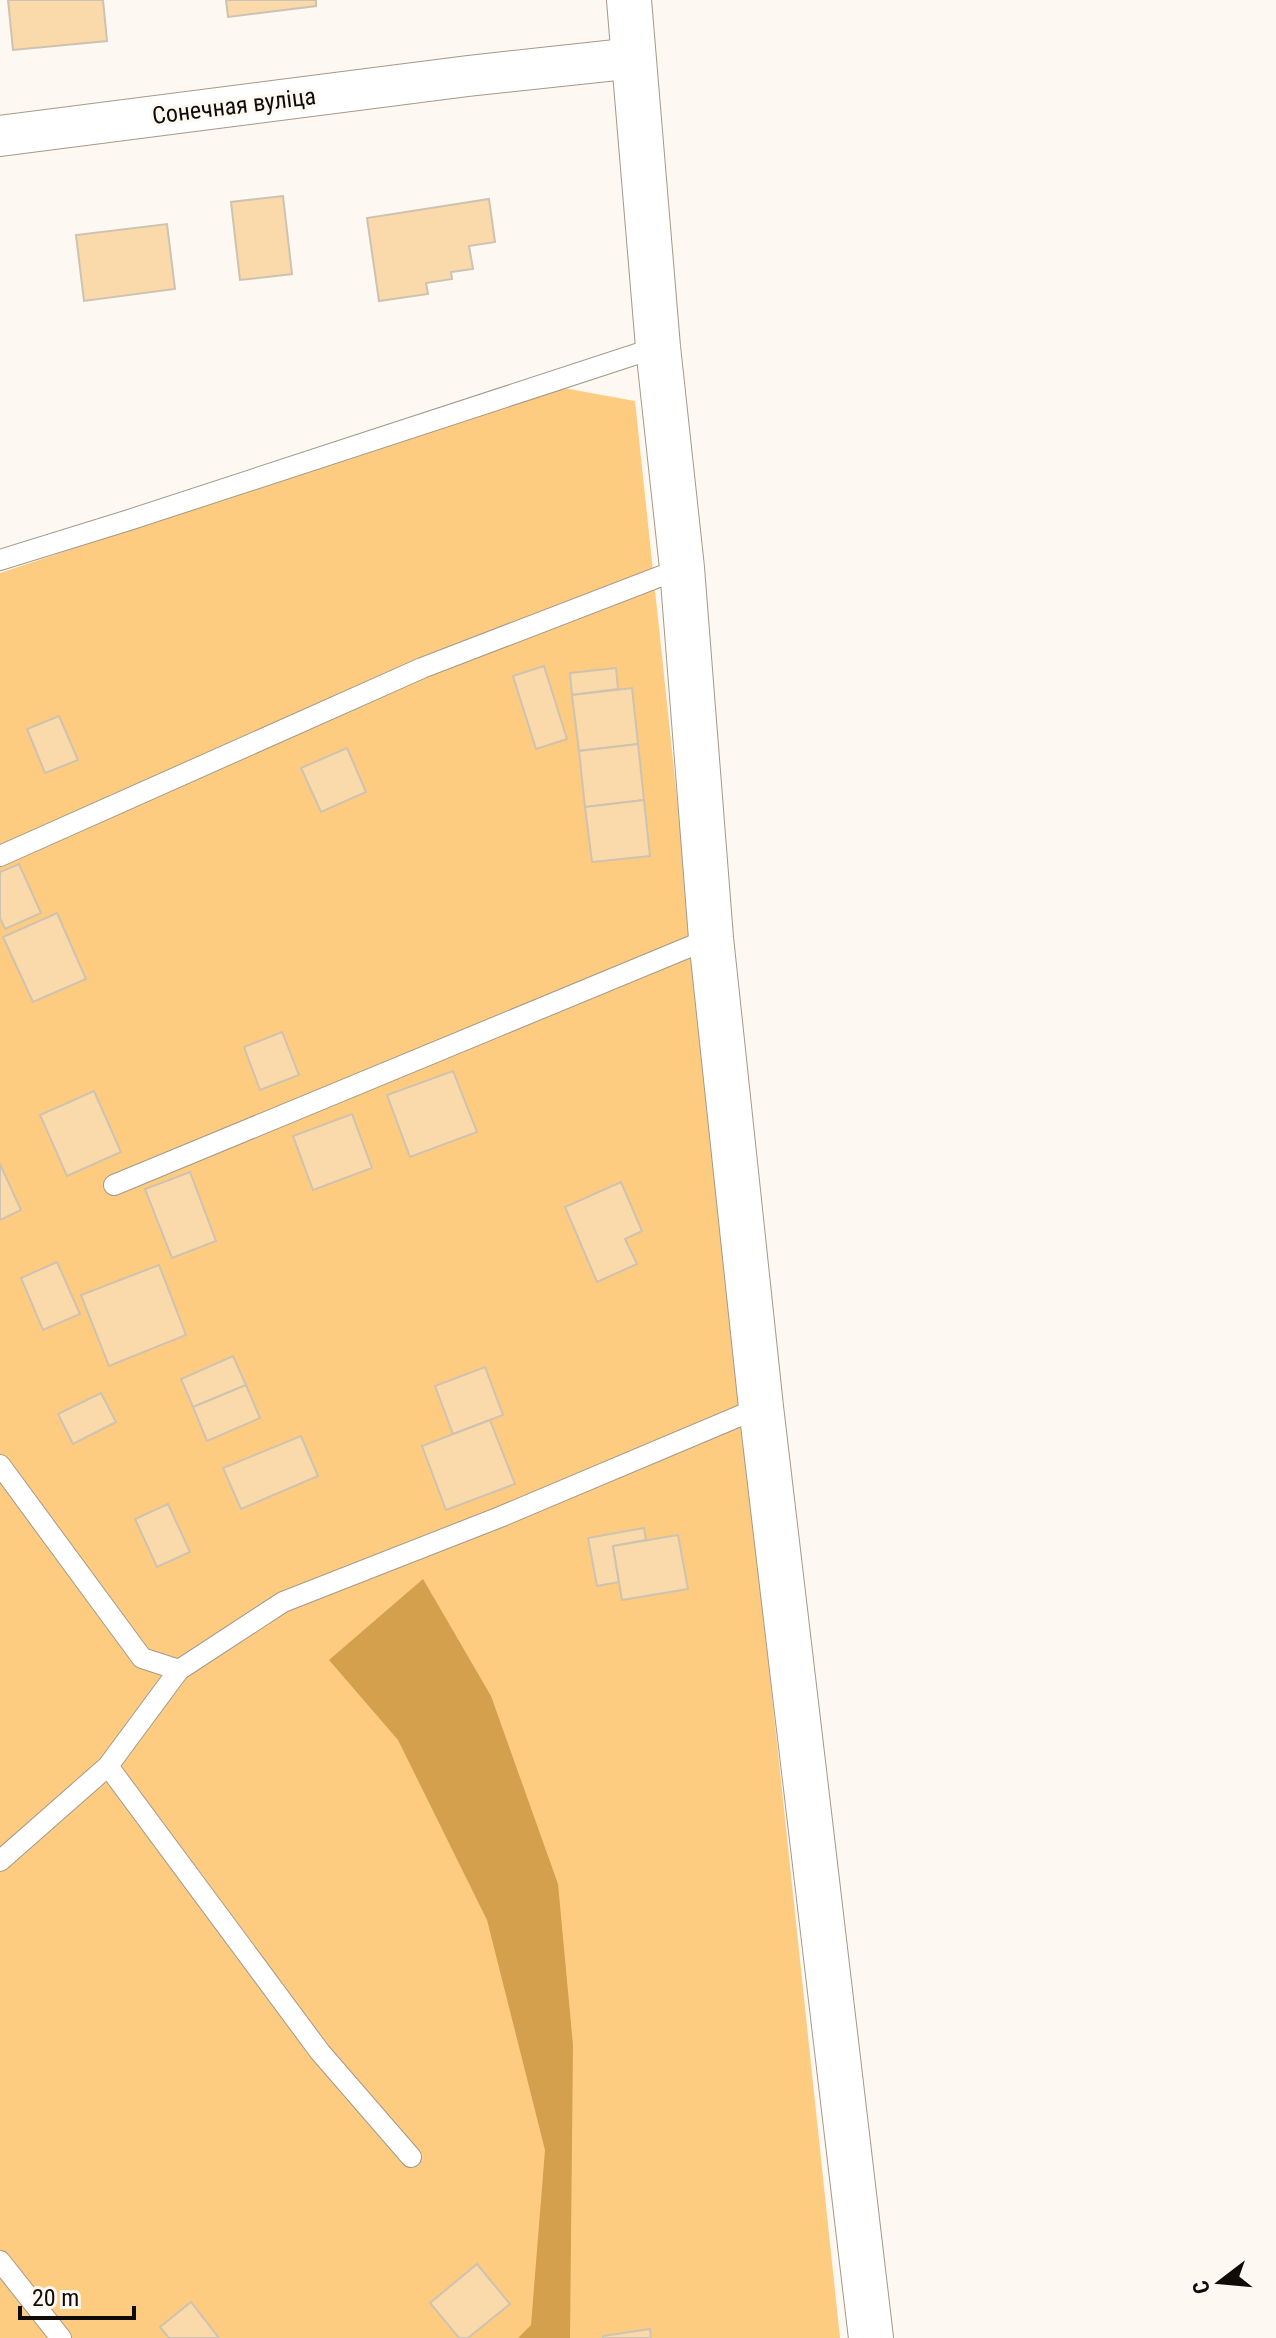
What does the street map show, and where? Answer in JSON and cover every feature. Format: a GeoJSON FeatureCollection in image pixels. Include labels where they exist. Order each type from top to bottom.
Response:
{"type":"FeatureCollection","features":[{"type":"Feature","properties":{"kind":"street"},"geometry":{"type":"LineString","coordinates":[[629,0],[658,347],[682,568],[711,938],[761,1407],[871,2338]]}},
{"type":"Feature","properties":{"kind":"street","name":"Сонечная вуліца"},"geometry":{"type":"LineString","coordinates":[[0,136],[468,76],[635,58]]}},
{"type":"Feature","properties":{"kind":"lane"},"geometry":{"type":"LineString","coordinates":[[0,560],[658,347]]}},
{"type":"Feature","properties":{"kind":"lane"},"geometry":{"type":"LineString","coordinates":[[0,856],[422,668],[682,568]]}},
{"type":"Feature","properties":{"kind":"lane"},"geometry":{"type":"LineString","coordinates":[[114,1185],[711,938]]}},
{"type":"Feature","properties":{"kind":"lane"},"geometry":{"type":"LineString","coordinates":[[0,1861],[108,1766],[179,1670],[283,1602],[500,1517],[761,1407]]}},
{"type":"Feature","properties":{"kind":"lane"},"geometry":{"type":"LineString","coordinates":[[0,1465],[142,1658],[179,1670]]}},
{"type":"Feature","properties":{"kind":"lane"},"geometry":{"type":"LineString","coordinates":[[108,1766],[320,2052],[411,2157]]}},
{"type":"Feature","properties":{"kind":"lane"},"geometry":{"type":"LineString","coordinates":[[0,2261],[61,2338]]}},
{"type":"Feature","properties":{"kind":"shaded area"},"geometry":{"type":"Polygon","coordinates":[[[558,387],[635,401],[840,2338],[0,2338],[0,573],[558,387]]]}},
{"type":"Feature","properties":{"kind":"shaded area"},"geometry":{"type":"Polygon","coordinates":[[[423,1579],[491,1696],[558,1884],[573,2045],[570,2338],[518,2338],[531,2325],[545,2150],[487,1920],[398,1740],[329,1660],[423,1579]]]}},
{"type":"Feature","properties":{"kind":"building"},"geometry":{"type":"Polygon","coordinates":[[[8,0],[103,0],[107,41],[13,50],[8,0]]]}},
{"type":"Feature","properties":{"kind":"building"},"geometry":{"type":"Polygon","coordinates":[[[226,0],[316,0],[316,6],[228,17],[226,0]]]}},
{"type":"Feature","properties":{"kind":"building"},"geometry":{"type":"Polygon","coordinates":[[[283,196],[292,274],[240,280],[231,202],[283,196]]]}},
{"type":"Feature","properties":{"kind":"building"},"geometry":{"type":"Polygon","coordinates":[[[489,199],[495,242],[469,246],[473,269],[451,272],[452,279],[426,283],[428,294],[379,301],[367,218],[489,199]]]}},
{"type":"Feature","properties":{"kind":"building"},"geometry":{"type":"Polygon","coordinates":[[[167,224],[175,289],[84,301],[76,235],[167,224]]]}},
{"type":"Feature","properties":{"kind":"building"},"geometry":{"type":"Polygon","coordinates":[[[544,666],[567,739],[536,749],[513,676],[544,666]]]}},
{"type":"Feature","properties":{"kind":"building"},"geometry":{"type":"Polygon","coordinates":[[[616,668],[618,689],[572,695],[570,673],[616,668]]]}},
{"type":"Feature","properties":{"kind":"building"},"geometry":{"type":"Polygon","coordinates":[[[632,688],[638,744],[579,751],[572,695],[632,688]]]}},
{"type":"Feature","properties":{"kind":"building"},"geometry":{"type":"Polygon","coordinates":[[[59,716],[78,760],[45,773],[27,729],[59,716]]]}},
{"type":"Feature","properties":{"kind":"building"},"geometry":{"type":"Polygon","coordinates":[[[638,744],[644,800],[585,807],[579,751],[638,744]]]}},
{"type":"Feature","properties":{"kind":"building"},"geometry":{"type":"Polygon","coordinates":[[[347,748],[366,792],[321,812],[301,768],[347,748]]]}},
{"type":"Feature","properties":{"kind":"building"},"geometry":{"type":"Polygon","coordinates":[[[644,800],[650,856],[592,862],[585,807],[644,800]]]}},
{"type":"Feature","properties":{"kind":"building"},"geometry":{"type":"Polygon","coordinates":[[[19,864],[41,913],[5,929],[0,918],[0,872],[19,864]]]}},
{"type":"Feature","properties":{"kind":"building"},"geometry":{"type":"Polygon","coordinates":[[[57,913],[86,979],[33,1002],[3,937],[57,913]]]}},
{"type":"Feature","properties":{"kind":"building"},"geometry":{"type":"Polygon","coordinates":[[[282,1032],[299,1075],[260,1090],[244,1047],[282,1032]]]}},
{"type":"Feature","properties":{"kind":"building"},"geometry":{"type":"Polygon","coordinates":[[[453,1071],[477,1132],[410,1157],[387,1095],[453,1071]]]}},
{"type":"Feature","properties":{"kind":"building"},"geometry":{"type":"Polygon","coordinates":[[[94,1091],[121,1152],[67,1176],[40,1115],[94,1091]]]}},
{"type":"Feature","properties":{"kind":"building"},"geometry":{"type":"Polygon","coordinates":[[[352,1114],[372,1168],[313,1190],[293,1136],[352,1114]]]}},
{"type":"Feature","properties":{"kind":"building"},"geometry":{"type":"Polygon","coordinates":[[[0,1164],[21,1210],[0,1220],[0,1164]]]}},
{"type":"Feature","properties":{"kind":"building"},"geometry":{"type":"Polygon","coordinates":[[[190,1172],[216,1241],[172,1258],[145,1189],[190,1172]]]}},
{"type":"Feature","properties":{"kind":"building"},"geometry":{"type":"Polygon","coordinates":[[[621,1182],[642,1231],[625,1239],[637,1264],[597,1282],[565,1207],[621,1182]]]}},
{"type":"Feature","properties":{"kind":"building"},"geometry":{"type":"Polygon","coordinates":[[[57,1262],[80,1314],[43,1330],[21,1278],[57,1262]]]}},
{"type":"Feature","properties":{"kind":"building"},"geometry":{"type":"Polygon","coordinates":[[[159,1265],[186,1335],[109,1366],[81,1295],[159,1265]]]}},
{"type":"Feature","properties":{"kind":"building"},"geometry":{"type":"Polygon","coordinates":[[[233,1356],[246,1385],[193,1407],[181,1379],[233,1356]]]}},
{"type":"Feature","properties":{"kind":"building"},"geometry":{"type":"Polygon","coordinates":[[[485,1367],[503,1415],[453,1434],[435,1386],[485,1367]]]}},
{"type":"Feature","properties":{"kind":"building"},"geometry":{"type":"Polygon","coordinates":[[[246,1385],[260,1418],[207,1441],[193,1407],[246,1385]]]}},
{"type":"Feature","properties":{"kind":"building"},"geometry":{"type":"Polygon","coordinates":[[[101,1393],[116,1422],[73,1444],[58,1414],[101,1393]]]}},
{"type":"Feature","properties":{"kind":"building"},"geometry":{"type":"Polygon","coordinates":[[[490,1420],[515,1484],[446,1510],[422,1446],[490,1420]]]}},
{"type":"Feature","properties":{"kind":"building"},"geometry":{"type":"Polygon","coordinates":[[[301,1436],[318,1476],[241,1509],[223,1468],[301,1436]]]}},
{"type":"Feature","properties":{"kind":"building"},"geometry":{"type":"Polygon","coordinates":[[[168,1504],[190,1552],[157,1567],[135,1519],[168,1504]]]}},
{"type":"Feature","properties":{"kind":"building"},"geometry":{"type":"Polygon","coordinates":[[[644,1528],[646,1540],[613,1546],[619,1582],[597,1586],[588,1538],[644,1528]]]}},
{"type":"Feature","properties":{"kind":"building"},"geometry":{"type":"Polygon","coordinates":[[[678,1535],[688,1589],[622,1600],[613,1546],[678,1535]]]}},
{"type":"Feature","properties":{"kind":"building"},"geometry":{"type":"Polygon","coordinates":[[[477,2264],[510,2304],[468,2338],[459,2338],[430,2303],[477,2264]]]}},
{"type":"Feature","properties":{"kind":"building"},"geometry":{"type":"Polygon","coordinates":[[[191,2302],[219,2338],[169,2338],[160,2327],[191,2302]]]}},
{"type":"Feature","properties":{"kind":"building"},"geometry":{"type":"Polygon","coordinates":[[[650,2329],[651,2338],[603,2338],[603,2336],[650,2329]]]}}]}
